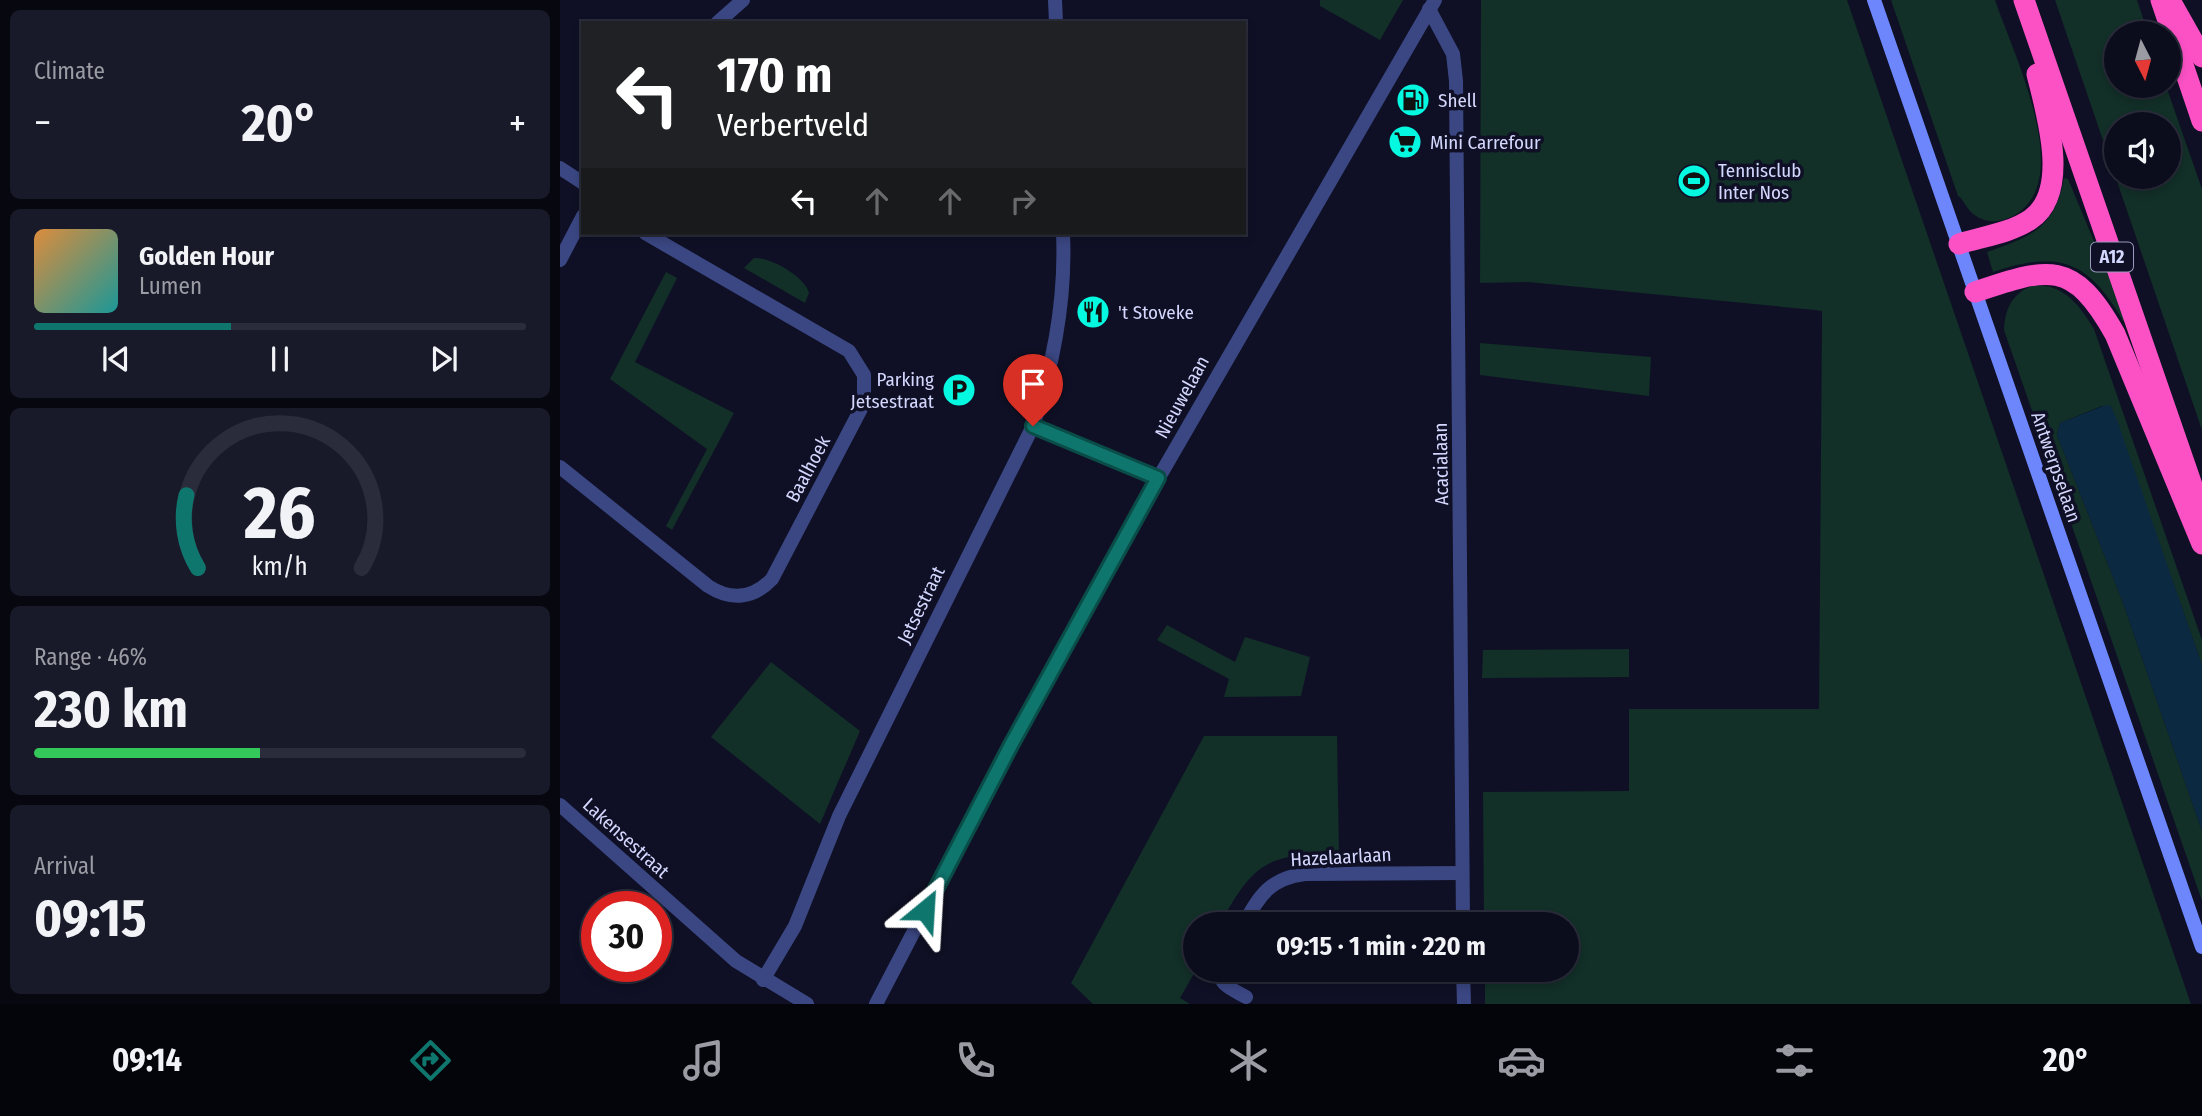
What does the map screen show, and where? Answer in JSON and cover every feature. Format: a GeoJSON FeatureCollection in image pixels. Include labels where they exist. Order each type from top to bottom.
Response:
{"type":"FeatureCollection","features":[{"type":"Feature","properties":{"kind":"highway"},"geometry":{"type":"LineString","coordinates":[[1959,244],[2032,219],[2045,202],[2051,188],[2049,132],[2022,0]]}},
{"type":"Feature","properties":{"kind":"highway","name":"A12"},"geometry":{"type":"LineString","coordinates":[[2022,0],[2202,514]]}},
{"type":"Feature","properties":{"kind":"highway"},"geometry":{"type":"LineString","coordinates":[[2161,0],[2202,121]]}},
{"type":"Feature","properties":{"kind":"highway"},"geometry":{"type":"LineString","coordinates":[[2170,0],[2202,57]]}},
{"type":"Feature","properties":{"kind":"highway"},"geometry":{"type":"LineString","coordinates":[[1975,292],[2031,274],[2046,273],[2070,279],[2099,305],[2115,334],[2202,544]]}},
{"type":"Feature","properties":{"kind":"main road","name":"Antwerpselaan"},"geometry":{"type":"LineString","coordinates":[[1874,0],[2202,947]]}},
{"type":"Feature","properties":{"kind":"street"},"geometry":{"type":"LineString","coordinates":[[718,21],[743,0]]}},
{"type":"Feature","properties":{"kind":"street"},"geometry":{"type":"LineString","coordinates":[[1055,0],[1056,21]]}},
{"type":"Feature","properties":{"kind":"street","name":"Nieuwelaan"},"geometry":{"type":"LineString","coordinates":[[876,1004],[1011,745],[1158,478],[1432,5]]}},
{"type":"Feature","properties":{"kind":"street","name":"Acacialaan"},"geometry":{"type":"LineString","coordinates":[[1432,5],[1453,54],[1456,81],[1463,912]]}},
{"type":"Feature","properties":{"kind":"street"},"geometry":{"type":"LineString","coordinates":[[560,168],[581,182]]}},
{"type":"Feature","properties":{"kind":"street"},"geometry":{"type":"LineString","coordinates":[[560,260],[581,220]]}},
{"type":"Feature","properties":{"kind":"street","name":"Baalhoek"},"geometry":{"type":"LineString","coordinates":[[560,467],[708,586],[721,594],[750,595],[772,579],[864,402],[864,375],[849,351],[648,235]]}},
{"type":"Feature","properties":{"kind":"street","name":"Jetsestraat"},"geometry":{"type":"LineString","coordinates":[[763,980],[794,926],[836,822],[1033,426],[1045,389],[1063,298],[1063,235]]}},
{"type":"Feature","properties":{"kind":"street"},"geometry":{"type":"LineString","coordinates":[[1033,426],[1158,478]]}},
{"type":"Feature","properties":{"kind":"street","name":"Lakensestraat"},"geometry":{"type":"LineString","coordinates":[[560,805],[736,961],[763,980],[807,1004]]}},
{"type":"Feature","properties":{"kind":"street","name":"Hazelaarlaan"},"geometry":{"type":"LineString","coordinates":[[1251,912],[1263,892],[1287,877],[1305,874],[1462,873]]}},
{"type":"Feature","properties":{"kind":"street"},"geometry":{"type":"LineString","coordinates":[[1223,982],[1245,997]]}},
{"type":"Feature","properties":{"kind":"street"},"geometry":{"type":"LineString","coordinates":[[1464,982],[1464,1004]]}},
{"type":"Feature","properties":{"kind":"green space"},"geometry":{"type":"Polygon","coordinates":[[[1320,0],[1403,0],[1380,40],[1320,6],[1320,0]]]}},
{"type":"Feature","properties":{"kind":"green space"},"geometry":{"type":"Polygon","coordinates":[[[1481,0],[1847,0],[2191,1004],[1485,1004],[1485,982],[1579,982],[1579,912],[1484,912],[1483,792],[1629,791],[1629,709],[1819,709],[1822,311],[1528,282],[1480,283],[1481,0]]]}},
{"type":"Feature","properties":{"kind":"green space"},"geometry":{"type":"Polygon","coordinates":[[[1891,0],[1995,0],[2024,77],[2039,137],[2041,165],[2036,189],[2024,208],[2012,217],[1998,221],[1984,220],[1971,212],[1958,196],[1891,0]]]}},
{"type":"Feature","properties":{"kind":"green space"},"geometry":{"type":"Polygon","coordinates":[[[2055,0],[2137,0],[2144,21],[2104,21],[2104,98],[2170,98],[2175,112],[2104,112],[2104,143],[2055,0]]]}},
{"type":"Feature","properties":{"kind":"green space"},"geometry":{"type":"Polygon","coordinates":[[[2181,129],[2202,189],[2202,430],[2120,189],[2181,189],[2181,129]]]}},
{"type":"Feature","properties":{"kind":"green space"},"geometry":{"type":"Polygon","coordinates":[[[2064,178],[2068,179],[2127,320],[2123,321],[2097,285],[2084,273],[2069,265],[2036,262],[1993,272],[1987,252],[2016,241],[2039,228],[2054,209],[2064,178]]]}},
{"type":"Feature","properties":{"kind":"green space"},"geometry":{"type":"Polygon","coordinates":[[[754,258],[786,269],[801,281],[809,293],[805,303],[744,268],[754,258]]]}},
{"type":"Feature","properties":{"kind":"green space"},"geometry":{"type":"Polygon","coordinates":[[[666,272],[677,278],[635,362],[734,413],[672,530],[666,526],[707,449],[610,379],[666,272]]]}},
{"type":"Feature","properties":{"kind":"green space"},"geometry":{"type":"Polygon","coordinates":[[[2032,286],[2053,288],[2062,292],[2083,312],[2094,329],[2202,640],[2202,665],[2111,406],[2102,406],[2060,423],[2057,435],[2122,600],[2202,831],[2202,901],[2004,330],[2010,304],[2019,293],[2032,286]]]}},
{"type":"Feature","properties":{"kind":"green space"},"geometry":{"type":"Polygon","coordinates":[[[1480,343],[1651,357],[1649,396],[1480,375],[1480,343]]]}},
{"type":"Feature","properties":{"kind":"green space"},"geometry":{"type":"Polygon","coordinates":[[[1167,625],[1235,662],[1245,637],[1310,657],[1301,696],[1224,697],[1229,679],[1157,640],[1167,625]]]}},
{"type":"Feature","properties":{"kind":"green space"},"geometry":{"type":"Polygon","coordinates":[[[1629,649],[1629,677],[1482,678],[1483,650],[1629,649]]]}},
{"type":"Feature","properties":{"kind":"green space"},"geometry":{"type":"Polygon","coordinates":[[[771,662],[860,731],[820,824],[711,737],[771,662]]]}},
{"type":"Feature","properties":{"kind":"green space"},"geometry":{"type":"Polygon","coordinates":[[[1204,736],[1337,736],[1339,853],[1279,859],[1254,874],[1227,912],[1183,912],[1183,982],[1189,982],[1180,998],[1190,1004],[1093,1004],[1071,983],[1204,736]]]}},
{"type":"Feature","properties":{"kind":"water"},"geometry":{"type":"Polygon","coordinates":[[[2106,405],[2111,406],[2117,420],[2202,665],[2202,831],[2122,600],[2057,435],[2060,423],[2106,405]]]}},
{"type":"Feature","properties":{"kind":"place","name":"Shell"},"geometry":{"type":"Point","coordinates":[1413,100]}},
{"type":"Feature","properties":{"kind":"place","name":"Mini Carrefour"},"geometry":{"type":"Point","coordinates":[1405,142]}},
{"type":"Feature","properties":{"kind":"place","name":"Tennisclub Inter Nos"},"geometry":{"type":"Point","coordinates":[1694,181]}},
{"type":"Feature","properties":{"kind":"place","name":"'t Stoveke"},"geometry":{"type":"Point","coordinates":[1093,312]}},
{"type":"Feature","properties":{"kind":"place","name":"Parking Jetsestraat"},"geometry":{"type":"Point","coordinates":[959,390]}},
{"type":"Feature","properties":{"kind":"route"},"geometry":{"type":"LineString","coordinates":[[925,910],[1011,745],[1158,478],[1033,426]]}}]}
